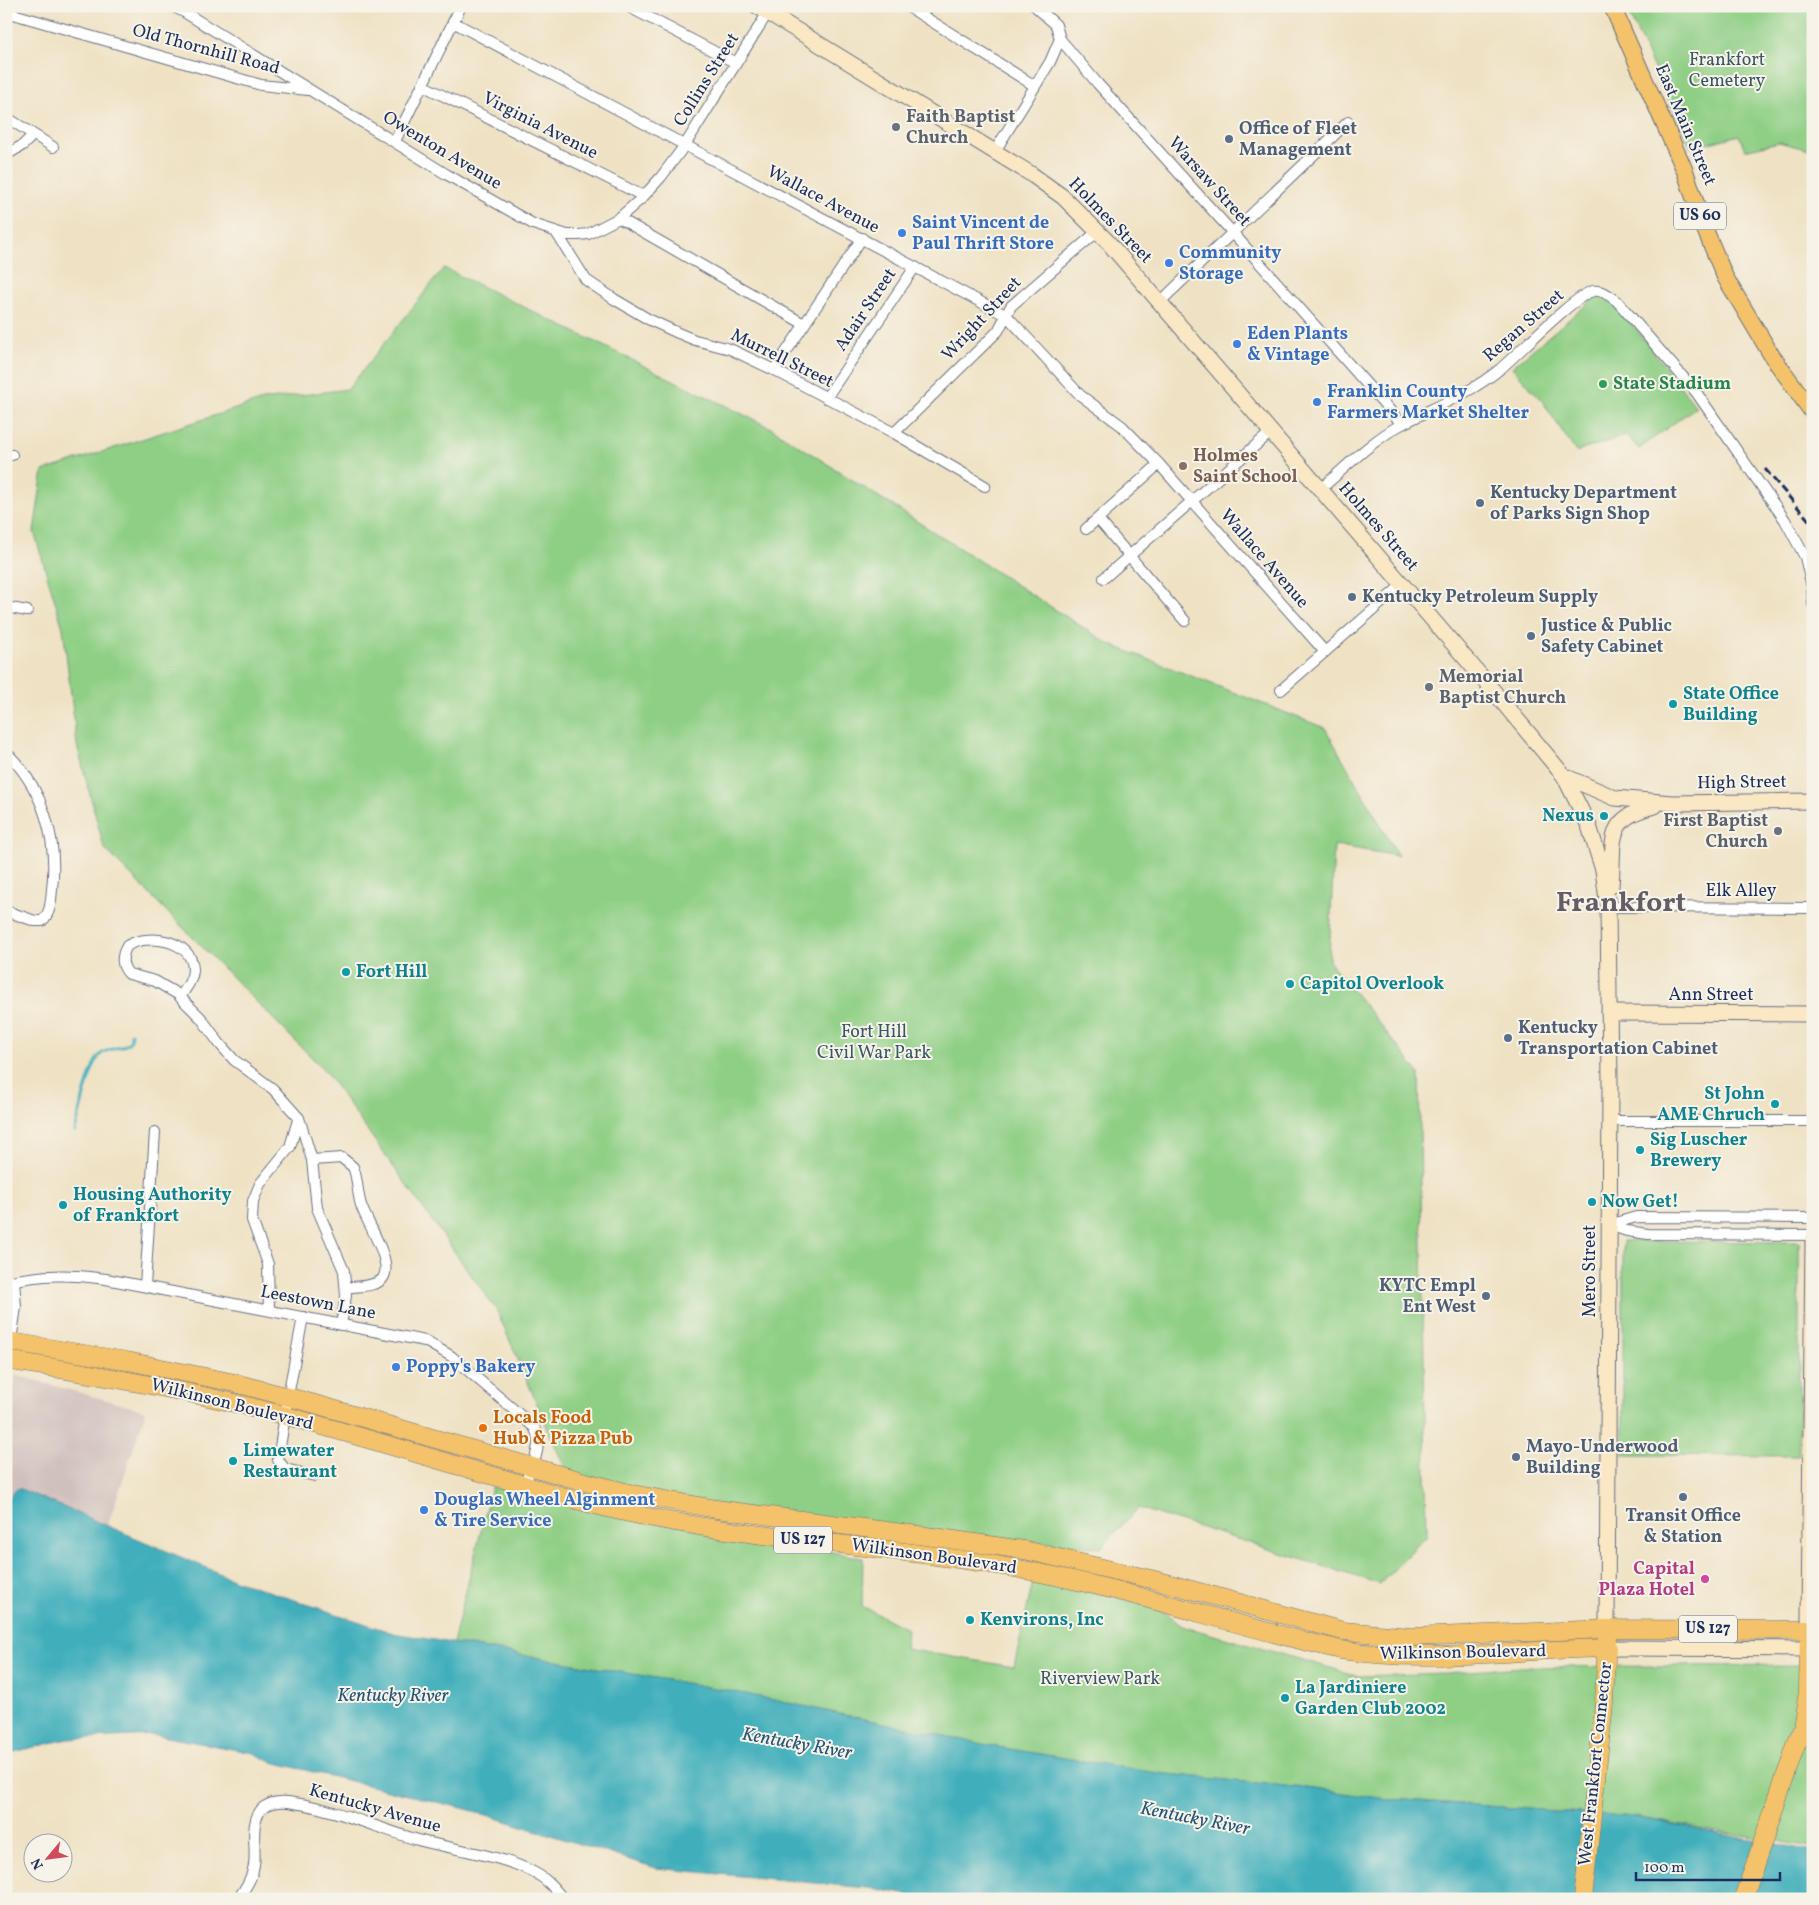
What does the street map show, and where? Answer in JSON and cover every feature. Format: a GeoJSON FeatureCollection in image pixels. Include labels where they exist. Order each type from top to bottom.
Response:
{"type":"FeatureCollection","features":[{"type":"Feature","properties":{"kind":"highway","name":"Wilkinson Boulevard"},"geometry":{"type":"LineString","coordinates":[[9,1341],[154,1366],[288,1396],[532,1467],[633,1494],[688,1505],[941,1538],[1051,1556],[1155,1580],[1343,1631],[1412,1637],[1607,1629],[1811,1630]]}},
{"type":"Feature","properties":{"kind":"highway","name":"Wilkinson Boulevard"},"geometry":{"type":"LineString","coordinates":[[7,1360],[160,1386],[285,1416],[606,1508],[692,1526],[958,1559],[1065,1577],[1317,1645],[1365,1654],[1410,1657],[1608,1648]]}},
{"type":"Feature","properties":{"kind":"highway","name":"West Frankfort Connector"},"geometry":{"type":"LineString","coordinates":[[1582,1899],[1604,1704],[1608,1648],[1607,1629]]}},
{"type":"Feature","properties":{"kind":"highway"},"geometry":{"type":"LineString","coordinates":[[1743,1899],[1790,1766],[1806,1710],[1811,1630]]}},
{"type":"Feature","properties":{"kind":"main road","name":"East Main Street"},"geometry":{"type":"LineString","coordinates":[[1612,6],[1685,171],[1704,227],[1725,277],[1772,356],[1813,413]]}},
{"type":"Feature","properties":{"kind":"main road","name":"Holmes Street"},"geometry":{"type":"LineString","coordinates":[[766,9],[1058,192],[1098,231],[1486,682],[1564,776],[1589,826]]}},
{"type":"Feature","properties":{"kind":"main road","name":"High Street"},"geometry":{"type":"LineString","coordinates":[[1564,776],[1615,798],[1672,802],[1813,801]]}},
{"type":"Feature","properties":{"kind":"main road","name":"High Street"},"geometry":{"type":"LineString","coordinates":[[1608,907],[1614,838],[1618,825],[1634,812],[1672,802]]}},
{"type":"Feature","properties":{"kind":"main road","name":"Mero Street"},"geometry":{"type":"LineString","coordinates":[[1589,826],[1603,870],[1608,907],[1607,1629]]}},
{"type":"Feature","properties":{"kind":"main road","name":"Ann Street"},"geometry":{"type":"LineString","coordinates":[[1609,1013],[1813,1014]]}},
{"type":"Feature","properties":{"kind":"main road"},"geometry":{"type":"LineString","coordinates":[[1811,1630],[1813,1237]]}},
{"type":"Feature","properties":{"kind":"main road","name":"Wilkinson Boulevard"},"geometry":{"type":"LineString","coordinates":[[1608,1648],[1811,1649]]}},
{"type":"Feature","properties":{"kind":"street","name":"Owenton Avenue"},"geometry":{"type":"LineString","coordinates":[[172,6],[446,174],[533,224],[566,235],[588,234],[619,218],[661,177],[685,145]]}},
{"type":"Feature","properties":{"kind":"street"},"geometry":{"type":"LineString","coordinates":[[395,141],[461,6]]}},
{"type":"Feature","properties":{"kind":"street"},"geometry":{"type":"LineString","coordinates":[[627,6],[736,63]]}},
{"type":"Feature","properties":{"kind":"street"},"geometry":{"type":"LineString","coordinates":[[907,6],[1035,86]]}},
{"type":"Feature","properties":{"kind":"street","name":"Warsaw Street"},"geometry":{"type":"LineString","coordinates":[[1035,6],[1056,25],[1060,39],[1098,84],[1402,424]]}},
{"type":"Feature","properties":{"kind":"street","name":"Collins Street"},"geometry":{"type":"LineString","coordinates":[[685,145],[736,63],[766,9]]}},
{"type":"Feature","properties":{"kind":"street","name":"Old Thornhill Road"},"geometry":{"type":"LineString","coordinates":[[6,12],[260,85],[311,90]]}},
{"type":"Feature","properties":{"kind":"street","name":"Wallace Avenue"},"geometry":{"type":"LineString","coordinates":[[453,22],[1007,316],[1080,395],[1122,426],[1159,464],[1325,652]]}},
{"type":"Feature","properties":{"kind":"street"},"geometry":{"type":"LineString","coordinates":[[994,152],[1050,62],[1060,39]]}},
{"type":"Feature","properties":{"kind":"street","name":"Virginia Avenue"},"geometry":{"type":"LineString","coordinates":[[422,85],[643,196]]}},
{"type":"Feature","properties":{"kind":"street"},"geometry":{"type":"LineString","coordinates":[[6,117],[53,146]]}},
{"type":"Feature","properties":{"kind":"street"},"geometry":{"type":"LineString","coordinates":[[1160,302],[1348,122]]}},
{"type":"Feature","properties":{"kind":"street"},"geometry":{"type":"LineString","coordinates":[[6,155],[23,145],[33,135]]}},
{"type":"Feature","properties":{"kind":"street"},"geometry":{"type":"LineString","coordinates":[[619,218],[804,324]]}},
{"type":"Feature","properties":{"kind":"street","name":"Wright Street"},"geometry":{"type":"LineString","coordinates":[[894,433],[998,330],[1011,306],[1098,231]]}},
{"type":"Feature","properties":{"kind":"street","name":"Murrell Street"},"geometry":{"type":"LineString","coordinates":[[556,232],[586,280],[648,319],[703,343],[730,349],[774,370],[894,433],[985,486]]}},
{"type":"Feature","properties":{"kind":"street"},"geometry":{"type":"LineString","coordinates":[[774,370],[862,238]]}},
{"type":"Feature","properties":{"kind":"street","name":"Adair Street"},"geometry":{"type":"LineString","coordinates":[[826,398],[915,266]]}},
{"type":"Feature","properties":{"kind":"street","name":"Regan Street"},"geometry":{"type":"LineString","coordinates":[[1320,489],[1361,454],[1402,424],[1464,394],[1499,370],[1574,303],[1593,291],[1601,291],[1617,301],[1696,392],[1785,520],[1805,557],[1812,588],[1813,604]]}},
{"type":"Feature","properties":{"kind":"street"},"geometry":{"type":"LineString","coordinates":[[1104,578],[1271,432]]}},
{"type":"Feature","properties":{"kind":"street"},"geometry":{"type":"LineString","coordinates":[[1086,529],[1159,464]]}},
{"type":"Feature","properties":{"kind":"street"},"geometry":{"type":"LineString","coordinates":[[1098,519],[1185,621]]}},
{"type":"Feature","properties":{"kind":"street"},"geometry":{"type":"LineString","coordinates":[[1281,690],[1402,585]]}},
{"type":"Feature","properties":{"kind":"street"},"geometry":{"type":"LineString","coordinates":[[6,606],[27,611]]}},
{"type":"Feature","properties":{"kind":"street"},"geometry":{"type":"LineString","coordinates":[[6,752],[16,761],[35,789],[47,815],[52,840],[53,881],[47,917],[42,921],[35,921],[6,911]]}},
{"type":"Feature","properties":{"kind":"street","name":"Elk Alley"},"geometry":{"type":"LineString","coordinates":[[1608,907],[1813,908]]}},
{"type":"Feature","properties":{"kind":"street"},"geometry":{"type":"LineString","coordinates":[[180,997],[191,980],[193,967],[187,952],[175,944],[150,940],[130,944],[124,950],[122,959],[125,969],[129,974],[155,982],[180,997],[201,1018],[234,1060],[272,1089],[298,1118],[312,1160],[317,1208],[344,1271],[346,1303],[341,1325]]}},
{"type":"Feature","properties":{"kind":"street"},"geometry":{"type":"LineString","coordinates":[[269,1310],[268,1264],[252,1220],[253,1200],[260,1184],[283,1157],[293,1140],[298,1118]]}},
{"type":"Feature","properties":{"kind":"street"},"geometry":{"type":"LineString","coordinates":[[1609,1121],[1813,1121]]}},
{"type":"Feature","properties":{"kind":"street"},"geometry":{"type":"LineString","coordinates":[[145,1286],[155,1132]]}},
{"type":"Feature","properties":{"kind":"street"},"geometry":{"type":"LineString","coordinates":[[293,1140],[307,1143]]}},
{"type":"Feature","properties":{"kind":"street"},"geometry":{"type":"LineString","coordinates":[[312,1160],[342,1158],[353,1167],[361,1207],[384,1258],[386,1270],[381,1281],[376,1284],[346,1288]]}},
{"type":"Feature","properties":{"kind":"street"},"geometry":{"type":"LineString","coordinates":[[1609,1225],[1636,1217],[1813,1218]]}},
{"type":"Feature","properties":{"kind":"street"},"geometry":{"type":"LineString","coordinates":[[1609,1225],[1632,1232],[1648,1234],[1813,1237]]}},
{"type":"Feature","properties":{"kind":"street","name":"Leestown Lane"},"geometry":{"type":"LineString","coordinates":[[10,1282],[40,1276],[70,1274],[145,1286],[425,1342],[451,1356],[534,1427],[538,1437],[538,1446],[524,1485]]}},
{"type":"Feature","properties":{"kind":"street"},"geometry":{"type":"LineString","coordinates":[[7,1360],[16,1307],[10,1282]]}},
{"type":"Feature","properties":{"kind":"street"},"geometry":{"type":"LineString","coordinates":[[303,1317],[279,1451],[279,1464],[288,1470],[315,1476]]}},
{"type":"Feature","properties":{"kind":"street","name":"Kentucky Avenue"},"geometry":{"type":"LineString","coordinates":[[237,1899],[248,1884],[254,1865],[255,1825],[258,1816],[263,1808],[272,1803],[282,1802],[321,1809],[416,1839],[482,1855],[525,1868],[547,1881],[563,1899]]}},
{"type":"Feature","properties":{"kind":"shaded area"},"geometry":{"type":"Polygon","coordinates":[[[16,1375],[146,1411],[107,1527],[18,1488],[6,1500],[6,1398],[13,1391],[16,1375]]]}},
{"type":"Feature","properties":{"kind":"green space","name":"Frankfort Cemetery"},"geometry":{"type":"Polygon","coordinates":[[[1625,6],[1813,6],[1813,151],[1779,142],[1745,150],[1739,135],[1691,148],[1625,6]]]}},
{"type":"Feature","properties":{"kind":"green space","name":"Fort Hill Civil War Park"},"geometry":{"type":"Polygon","coordinates":[[[444,268],[771,428],[1109,644],[1325,728],[1398,856],[1334,845],[1329,961],[1419,1073],[1427,1535],[1380,1584],[1138,1508],[1101,1548],[700,1507],[569,1478],[497,1311],[324,1070],[104,848],[77,745],[63,628],[34,532],[43,471],[263,400],[348,389],[444,268]]]}},
{"type":"Feature","properties":{"kind":"green space","name":"State Stadium"},"geometry":{"type":"Polygon","coordinates":[[[1598,295],[1614,304],[1640,334],[1696,407],[1639,449],[1626,435],[1576,452],[1542,401],[1512,367],[1598,295]]]}},
{"type":"Feature","properties":{"kind":"green space"},"geometry":{"type":"Polygon","coordinates":[[[1623,1241],[1799,1242],[1799,1456],[1623,1455],[1623,1241]]]}},
{"type":"Feature","properties":{"kind":"green space","name":"Riverview Park"},"geometry":{"type":"Polygon","coordinates":[[[492,1487],[863,1558],[862,1606],[907,1629],[905,1649],[1014,1667],[1034,1577],[1159,1608],[1182,1626],[1359,1676],[1447,1673],[1520,1667],[1813,1665],[1813,1847],[1635,1817],[1379,1798],[1314,1789],[1157,1773],[997,1747],[731,1691],[453,1643],[492,1487]]]}},
{"type":"Feature","properties":{"kind":"water","name":"Kentucky River"},"geometry":{"type":"Polygon","coordinates":[[[18,1488],[235,1580],[393,1633],[731,1691],[997,1747],[1157,1773],[1314,1789],[1379,1798],[1635,1817],[1813,1851],[1813,1899],[929,1899],[878,1889],[656,1868],[474,1811],[272,1762],[254,1753],[156,1735],[67,1739],[6,1754],[6,1500],[18,1488]]]}},
{"type":"Feature","properties":{"kind":"waterway"},"geometry":{"type":"LineString","coordinates":[[75,1131],[89,1078],[97,1059],[101,1054],[128,1043],[131,1040],[131,1033]]}},
{"type":"Feature","properties":{"kind":"railway"},"geometry":{"type":"LineString","coordinates":[[1765,469],[1813,525]]}},
{"type":"Feature","properties":{"kind":"place","name":"Faith Baptist Church"},"geometry":{"type":"Point","coordinates":[896,127]}},
{"type":"Feature","properties":{"kind":"place","name":"Office of Fleet Management"},"geometry":{"type":"Point","coordinates":[1229,139]}},
{"type":"Feature","properties":{"kind":"place","name":"Saint Vincent de Paul Thrift Store"},"geometry":{"type":"Point","coordinates":[902,233]}},
{"type":"Feature","properties":{"kind":"place","name":"Community Storage"},"geometry":{"type":"Point","coordinates":[1169,263]}},
{"type":"Feature","properties":{"kind":"place","name":"Eden Plants & Vintage"},"geometry":{"type":"Point","coordinates":[1237,344]}},
{"type":"Feature","properties":{"kind":"place","name":"State Stadium"},"geometry":{"type":"Point","coordinates":[1603,384]}},
{"type":"Feature","properties":{"kind":"place","name":"Franklin County Farmers Market Shelter"},"geometry":{"type":"Point","coordinates":[1317,402]}},
{"type":"Feature","properties":{"kind":"place","name":"Holmes Saint School"},"geometry":{"type":"Point","coordinates":[1183,466]}},
{"type":"Feature","properties":{"kind":"place","name":"Kentucky Department of Parks Sign Shop"},"geometry":{"type":"Point","coordinates":[1480,503]}},
{"type":"Feature","properties":{"kind":"place","name":"Kentucky Petroleum Supply"},"geometry":{"type":"Point","coordinates":[1352,597]}},
{"type":"Feature","properties":{"kind":"place","name":"Justice & Public Safety Cabinet"},"geometry":{"type":"Point","coordinates":[1531,636]}},
{"type":"Feature","properties":{"kind":"place","name":"Memorial Baptist Church"},"geometry":{"type":"Point","coordinates":[1429,687]}},
{"type":"Feature","properties":{"kind":"place","name":"State Office Building"},"geometry":{"type":"Point","coordinates":[1673,704]}},
{"type":"Feature","properties":{"kind":"place","name":"Nexus"},"geometry":{"type":"Point","coordinates":[1604,816]}},
{"type":"Feature","properties":{"kind":"place","name":"First Baptist Church"},"geometry":{"type":"Point","coordinates":[1778,831]}},
{"type":"Feature","properties":{"kind":"place","name":"Fort Hill"},"geometry":{"type":"Point","coordinates":[346,972]}},
{"type":"Feature","properties":{"kind":"place","name":"Capitol Overlook"},"geometry":{"type":"Point","coordinates":[1290,984]}},
{"type":"Feature","properties":{"kind":"place","name":"Kentucky Transportation Cabinet"},"geometry":{"type":"Point","coordinates":[1508,1038]}},
{"type":"Feature","properties":{"kind":"place","name":"St John AME Chruch"},"geometry":{"type":"Point","coordinates":[1775,1104]}},
{"type":"Feature","properties":{"kind":"place","name":"Sig Luscher Brewery"},"geometry":{"type":"Point","coordinates":[1640,1150]}},
{"type":"Feature","properties":{"kind":"place","name":"Now Get!"},"geometry":{"type":"Point","coordinates":[1592,1202]}},
{"type":"Feature","properties":{"kind":"place","name":"Housing Authority of Frankfort"},"geometry":{"type":"Point","coordinates":[63,1205]}},
{"type":"Feature","properties":{"kind":"place","name":"KYTC Empl Ent West"},"geometry":{"type":"Point","coordinates":[1486,1296]}},
{"type":"Feature","properties":{"kind":"place","name":"Poppy's Bakery"},"geometry":{"type":"Point","coordinates":[396,1367]}},
{"type":"Feature","properties":{"kind":"place","name":"Locals Food Hub & Pizza Pub"},"geometry":{"type":"Point","coordinates":[483,1428]}},
{"type":"Feature","properties":{"kind":"place","name":"Mayo-Underwood Building"},"geometry":{"type":"Point","coordinates":[1516,1457]}},
{"type":"Feature","properties":{"kind":"place","name":"Limewater Restaurant"},"geometry":{"type":"Point","coordinates":[233,1461]}},
{"type":"Feature","properties":{"kind":"place","name":"Transit Office & Station"},"geometry":{"type":"Point","coordinates":[1683,1497]}},
{"type":"Feature","properties":{"kind":"place","name":"Douglas Wheel Alginment & Tire Service"},"geometry":{"type":"Point","coordinates":[424,1510]}},
{"type":"Feature","properties":{"kind":"place","name":"Capital Plaza Hotel"},"geometry":{"type":"Point","coordinates":[1705,1579]}},
{"type":"Feature","properties":{"kind":"place","name":"Kenvirons, Inc"},"geometry":{"type":"Point","coordinates":[970,1620]}},
{"type":"Feature","properties":{"kind":"place","name":"La Jardiniere Garden Club 2002"},"geometry":{"type":"Point","coordinates":[1285,1698]}},
{"type":"Feature","properties":{"kind":"district","name":"Frankfort"},"geometry":{"type":"Point","coordinates":[1621,903]}}]}
